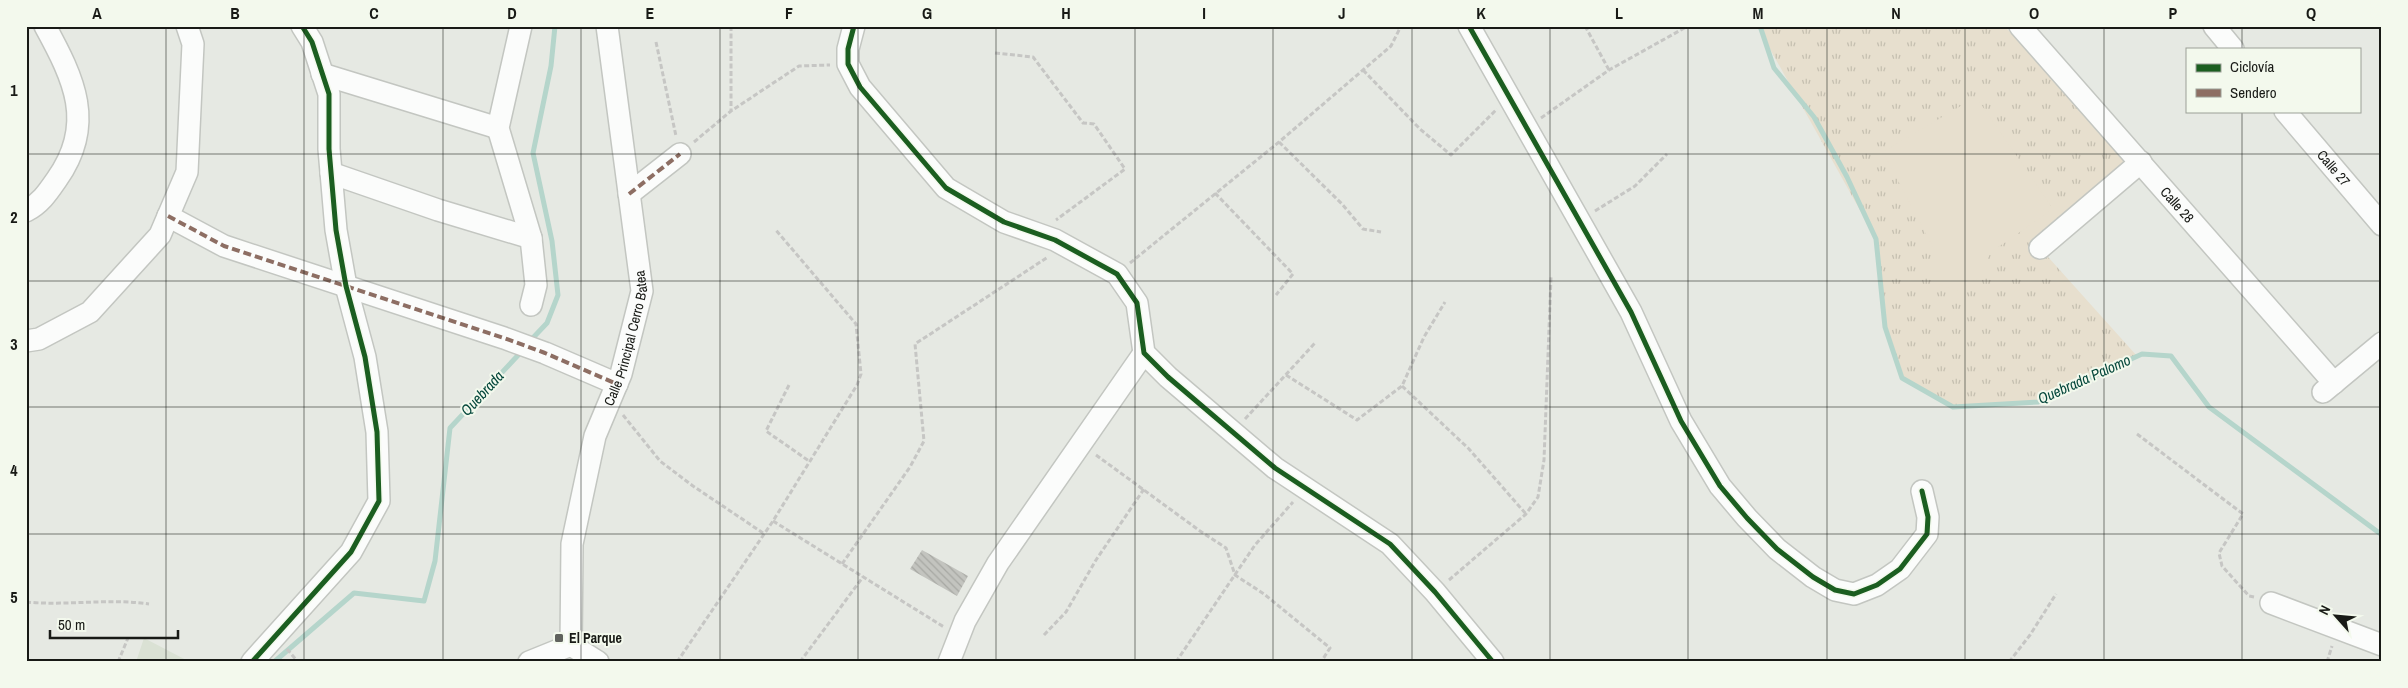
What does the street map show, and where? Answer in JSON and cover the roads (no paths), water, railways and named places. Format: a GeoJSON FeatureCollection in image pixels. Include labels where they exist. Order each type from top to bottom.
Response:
{"type":"FeatureCollection","features":[{"type":"Feature","properties":{"kind":"street"},"geometry":{"type":"LineString","coordinates":[[26,211],[39,204],[64,169],[74,150],[80,119],[67,67],[46,26]]}},
{"type":"Feature","properties":{"kind":"street"},"geometry":{"type":"LineString","coordinates":[[26,341],[39,339],[90,312],[160,235],[187,172],[193,44],[187,26]]}},
{"type":"Feature","properties":{"kind":"street"},"geometry":{"type":"LineString","coordinates":[[252,662],[350,552],[379,501],[377,432],[367,367],[346,286],[336,230],[331,173],[329,94],[312,42],[302,26]]}},
{"type":"Feature","properties":{"kind":"street"},"geometry":{"type":"LineString","coordinates":[[521,26],[498,128],[531,238],[536,285],[531,304]]}},
{"type":"Feature","properties":{"kind":"street","name":"Calle Principal Cerro Batea"},"geometry":{"type":"LineString","coordinates":[[571,645],[572,544],[595,436],[614,391],[642,291],[607,26]]}},
{"type":"Feature","properties":{"kind":"street"},"geometry":{"type":"LineString","coordinates":[[854,26],[848,48],[848,64],[860,87],[946,188],[1004,222],[1055,240],[1117,274],[1137,303],[1144,353],[1168,377],[1275,468],[1390,544],[1435,592],[1493,662]]}},
{"type":"Feature","properties":{"kind":"street"},"geometry":{"type":"LineString","coordinates":[[1469,26],[1508,98],[1631,312],[1681,422],[1720,486],[1746,518],[1777,549],[1813,577],[1834,590],[1854,594],[1877,585],[1900,569],[1927,534],[1928,517],[1922,490]]}},
{"type":"Feature","properties":{"kind":"street","name":"Calle 28"},"geometry":{"type":"LineString","coordinates":[[2020,26],[2141,162],[2328,387],[2382,343]]}},
{"type":"Feature","properties":{"kind":"street"},"geometry":{"type":"LineString","coordinates":[[2214,26],[2232,48]]}},
{"type":"Feature","properties":{"kind":"street"},"geometry":{"type":"LineString","coordinates":[[322,74],[498,128]]}},
{"type":"Feature","properties":{"kind":"street","name":"Calle 27"},"geometry":{"type":"LineString","coordinates":[[2286,112],[2382,225]]}},
{"type":"Feature","properties":{"kind":"street"},"geometry":{"type":"LineString","coordinates":[[629,194],[680,154]]}},
{"type":"Feature","properties":{"kind":"street"},"geometry":{"type":"LineString","coordinates":[[2040,248],[2141,162]]}},
{"type":"Feature","properties":{"kind":"street"},"geometry":{"type":"LineString","coordinates":[[331,173],[438,210],[531,238]]}},
{"type":"Feature","properties":{"kind":"street"},"geometry":{"type":"LineString","coordinates":[[168,216],[224,246],[545,353],[614,391]]}},
{"type":"Feature","properties":{"kind":"street"},"geometry":{"type":"LineString","coordinates":[[949,662],[965,621],[998,563],[1144,353]]}},
{"type":"Feature","properties":{"kind":"street"},"geometry":{"type":"LineString","coordinates":[[2271,603],[2382,645]]}},
{"type":"Feature","properties":{"kind":"street"},"geometry":{"type":"LineString","coordinates":[[529,662],[571,645],[598,662]]}},
{"type":"Feature","properties":{"kind":"waterway","name":"Quebrada"},"geometry":{"type":"LineString","coordinates":[[529,342],[547,323],[558,295],[552,241],[533,153],[551,66],[555,26]]}},
{"type":"Feature","properties":{"kind":"waterway","name":"Quebrada Palomo"},"geometry":{"type":"LineString","coordinates":[[1760,26],[1774,68],[1814,117],[1847,177],[1876,239],[1885,327],[1902,378],[1953,407],[2038,402],[2142,354],[2171,356],[2209,407],[2382,535]]}},
{"type":"Feature","properties":{"kind":"waterway","name":"Quebrada"},"geometry":{"type":"LineString","coordinates":[[274,662],[354,593],[424,601],[435,561],[450,428],[522,351]]}},
{"type":"Feature","properties":{"kind":"place","name":"El Parque"},"geometry":{"type":"Point","coordinates":[559,638]}}]}
